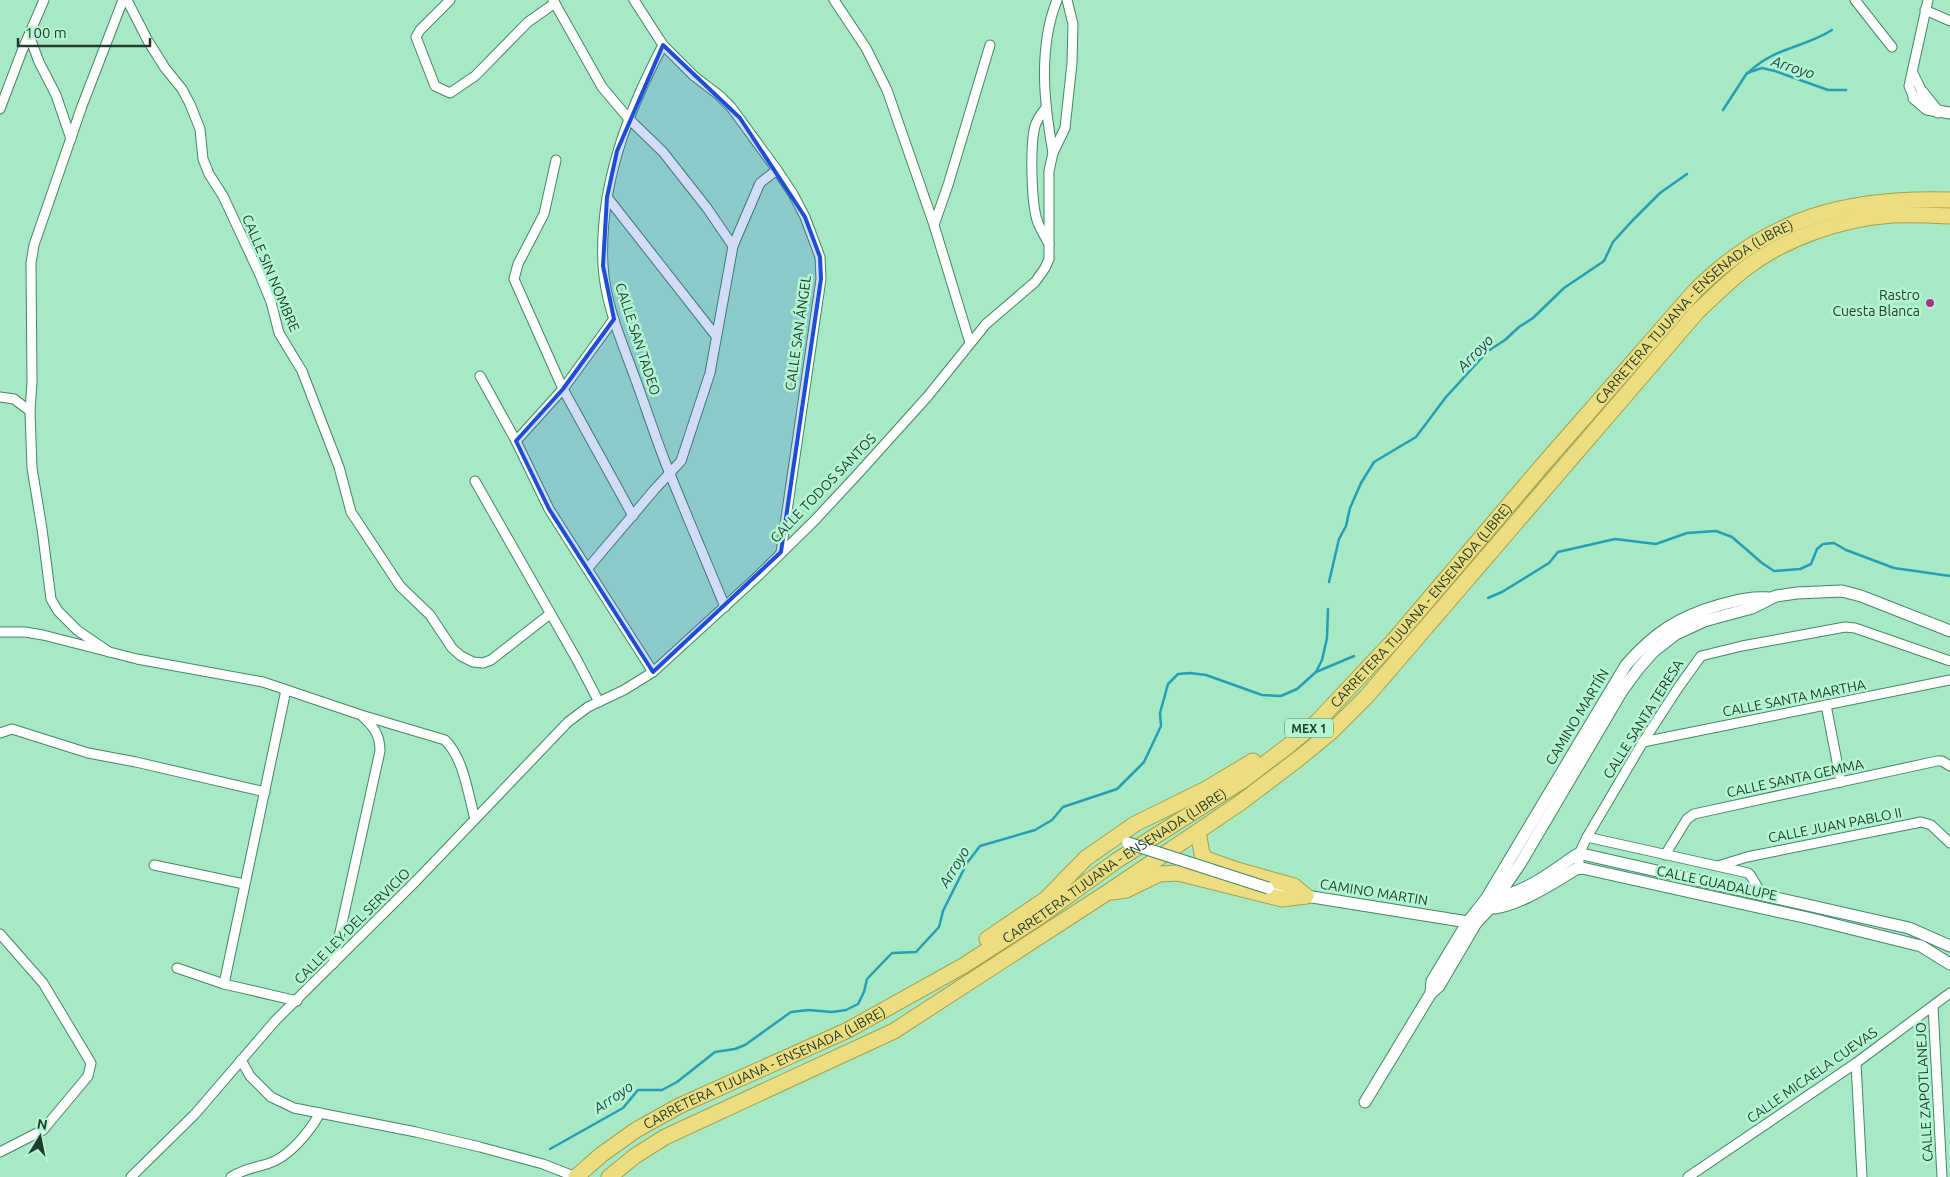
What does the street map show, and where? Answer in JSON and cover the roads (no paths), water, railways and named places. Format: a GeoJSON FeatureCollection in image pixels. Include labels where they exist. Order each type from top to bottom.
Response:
{"type":"FeatureCollection","features":[{"type":"Feature","properties":{"kind":"highway","name":"CARRETERA TIJUANA - ENSENADA (LIBRE)"},"geometry":{"type":"LineString","coordinates":[[576,1177],[624,1138],[670,1111],[848,1030],[962,966],[1039,917],[1124,855],[1242,780],[1288,746],[1318,721],[1394,640],[1648,344],[1711,275],[1769,234],[1794,222],[1877,202],[1950,200]]}},
{"type":"Feature","properties":{"kind":"highway","name":"CARRETERA TIJUANA - ENSENADA (LIBRE)"},"geometry":{"type":"LineString","coordinates":[[609,1177],[635,1156],[665,1137],[894,1031],[1198,832],[1298,759],[1330,733],[1367,696],[1697,312],[1746,268],[1788,244],[1814,232],[1841,223],[1893,215],[1950,216]]}},
{"type":"Feature","properties":{"kind":"highway"},"geometry":{"type":"LineString","coordinates":[[962,966],[988,938],[1046,899],[1086,858],[1122,840],[1135,824],[1206,789],[1265,753],[1288,746]]}},
{"type":"Feature","properties":{"kind":"highway"},"geometry":{"type":"LineString","coordinates":[[1198,832],[1202,854],[1206,859],[1294,886],[1306,896]]}},
{"type":"Feature","properties":{"kind":"highway"},"geometry":{"type":"LineString","coordinates":[[1108,892],[1126,890],[1159,874],[1178,873],[1282,900],[1306,896]]}},
{"type":"Feature","properties":{"kind":"street"},"geometry":{"type":"LineString","coordinates":[[0,109],[44,0]]}},
{"type":"Feature","properties":{"kind":"street"},"geometry":{"type":"LineString","coordinates":[[108,652],[77,630],[58,611],[51,599],[32,468],[30,411],[32,382],[31,263],[34,245],[82,106],[123,0]]}},
{"type":"Feature","properties":{"kind":"street","name":"CALLE SIN NOMBRE"},"geometry":{"type":"LineString","coordinates":[[128,0],[148,41],[165,68],[182,89],[190,104],[200,129],[203,159],[209,174],[223,196],[260,275],[271,302],[279,333],[302,371],[339,467],[351,512],[400,586],[430,615],[452,648],[461,656],[473,662],[491,660],[550,614]]}},
{"type":"Feature","properties":{"kind":"street"},"geometry":{"type":"LineString","coordinates":[[450,0],[420,30],[416,37],[435,86],[450,93],[475,76],[528,22],[554,2],[602,87],[629,119],[663,152],[733,246]]}},
{"type":"Feature","properties":{"kind":"street","name":"CALLE SAN ÁNGEL"},"geometry":{"type":"LineString","coordinates":[[634,0],[663,45],[694,76],[731,107],[777,170],[805,217],[820,257],[821,279],[781,552]]}},
{"type":"Feature","properties":{"kind":"street"},"geometry":{"type":"LineString","coordinates":[[834,0],[866,48],[887,90],[934,224],[970,343]]}},
{"type":"Feature","properties":{"kind":"street"},"geometry":{"type":"LineString","coordinates":[[1053,153],[1045,110],[1047,46],[1057,0]]}},
{"type":"Feature","properties":{"kind":"street"},"geometry":{"type":"LineString","coordinates":[[1050,247],[1049,171],[1053,153],[1065,128],[1072,63],[1073,24],[1067,0]]}},
{"type":"Feature","properties":{"kind":"street"},"geometry":{"type":"LineString","coordinates":[[1928,0],[1913,73],[1918,95],[1938,112],[1950,113]]}},
{"type":"Feature","properties":{"kind":"street"},"geometry":{"type":"LineString","coordinates":[[1856,1],[1892,47]]}},
{"type":"Feature","properties":{"kind":"street"},"geometry":{"type":"LineString","coordinates":[[1926,10],[1950,21]]}},
{"type":"Feature","properties":{"kind":"street"},"geometry":{"type":"LineString","coordinates":[[29,35],[39,62],[56,95],[71,139]]}},
{"type":"Feature","properties":{"kind":"street","name":"CALLE SAN TADEO"},"geometry":{"type":"LineString","coordinates":[[663,45],[646,77],[617,151],[607,197],[603,266],[614,319],[670,474],[725,607]]}},
{"type":"Feature","properties":{"kind":"street"},"geometry":{"type":"LineString","coordinates":[[934,224],[948,185],[990,45]]}},
{"type":"Feature","properties":{"kind":"street"},"geometry":{"type":"LineString","coordinates":[[1045,110],[1039,116],[1035,126],[1033,202],[1038,223],[1050,247]]}},
{"type":"Feature","properties":{"kind":"street"},"geometry":{"type":"LineString","coordinates":[[556,160],[544,214],[518,264],[514,279],[563,389],[632,516]]}},
{"type":"Feature","properties":{"kind":"street"},"geometry":{"type":"LineString","coordinates":[[588,568],[654,489],[681,461],[710,374],[733,246],[760,183],[777,170]]}},
{"type":"Feature","properties":{"kind":"street"},"geometry":{"type":"LineString","coordinates":[[607,197],[716,336]]}},
{"type":"Feature","properties":{"kind":"street","name":"CALLE TODOS SANTOS"},"geometry":{"type":"LineString","coordinates":[[599,702],[624,690],[653,672],[757,577],[815,520],[928,396],[986,324],[1035,282],[1045,268],[1050,247]]}},
{"type":"Feature","properties":{"kind":"street"},"geometry":{"type":"LineString","coordinates":[[516,441],[563,389],[614,319]]}},
{"type":"Feature","properties":{"kind":"street"},"geometry":{"type":"LineString","coordinates":[[480,376],[516,441],[549,509],[653,672]]}},
{"type":"Feature","properties":{"kind":"street"},"geometry":{"type":"LineString","coordinates":[[0,397],[14,399],[30,411]]}},
{"type":"Feature","properties":{"kind":"street"},"geometry":{"type":"LineString","coordinates":[[475,481],[599,702]]}},
{"type":"Feature","properties":{"kind":"street","name":"CAMINO MARTÍN"},"geometry":{"type":"LineString","coordinates":[[1365,1102],[1431,993],[1432,981],[1471,923],[1488,903],[1617,679],[1641,648],[1669,625],[1686,616],[1749,597],[1770,598],[1797,593],[1842,591],[1861,596],[1950,631]]}},
{"type":"Feature","properties":{"kind":"street","name":"CALLE SANTA TERESA"},"geometry":{"type":"LineString","coordinates":[[1579,868],[1579,854],[1587,838],[1643,742],[1701,656],[1707,653],[1845,627],[1863,631],[1950,661]]}},
{"type":"Feature","properties":{"kind":"street"},"geometry":{"type":"LineString","coordinates":[[0,632],[26,632],[43,635],[179,668],[262,682],[361,715],[445,740],[451,746],[460,766],[475,820]]}},
{"type":"Feature","properties":{"kind":"street","name":"CALLE SANTA MARTHA"},"geometry":{"type":"LineString","coordinates":[[1643,742],[1950,680]]}},
{"type":"Feature","properties":{"kind":"street"},"geometry":{"type":"LineString","coordinates":[[224,984],[286,690]]}},
{"type":"Feature","properties":{"kind":"street","name":"CALLE LEY DEL SERVICIO"},"geometry":{"type":"LineString","coordinates":[[131,1177],[195,1114],[275,1021],[475,820],[568,722],[588,707],[599,702]]}},
{"type":"Feature","properties":{"kind":"street"},"geometry":{"type":"LineString","coordinates":[[1826,705],[1841,782]]}},
{"type":"Feature","properties":{"kind":"street"},"geometry":{"type":"LineString","coordinates":[[332,965],[380,751],[380,741],[376,731],[361,715]]}},
{"type":"Feature","properties":{"kind":"street"},"geometry":{"type":"LineString","coordinates":[[0,733],[12,729],[88,753],[136,762],[265,792]]}},
{"type":"Feature","properties":{"kind":"street","name":"CALLE SANTA GEMMA"},"geometry":{"type":"LineString","coordinates":[[1665,855],[1687,819],[1694,814],[1937,761],[1942,761],[1950,766]]}},
{"type":"Feature","properties":{"kind":"street","name":"CALLE JUAN PABLO II"},"geometry":{"type":"LineString","coordinates":[[1718,866],[1747,857],[1921,822],[1931,825],[1950,843]]}},
{"type":"Feature","properties":{"kind":"street","name":"CALLE JUAN PABLO II"},"geometry":{"type":"LineString","coordinates":[[1587,838],[1748,873],[1762,895]]}},
{"type":"Feature","properties":{"kind":"street","name":"CAMINO MARTIN"},"geometry":{"type":"LineString","coordinates":[[1122,840],[1268,888],[1471,923]]}},
{"type":"Feature","properties":{"kind":"street"},"geometry":{"type":"LineString","coordinates":[[1488,903],[1518,892],[1541,880],[1579,854]]}},
{"type":"Feature","properties":{"kind":"street","name":"CALLE GUADALUPE"},"geometry":{"type":"LineString","coordinates":[[1579,854],[1908,928],[1950,946]]}},
{"type":"Feature","properties":{"kind":"street"},"geometry":{"type":"LineString","coordinates":[[154,865],[244,884]]}},
{"type":"Feature","properties":{"kind":"street"},"geometry":{"type":"LineString","coordinates":[[1488,903],[1499,908],[1520,900],[1579,868]]}},
{"type":"Feature","properties":{"kind":"street","name":"CALLE GUADALUPE"},"geometry":{"type":"LineString","coordinates":[[1579,868],[1808,918],[1921,946],[1950,964]]}},
{"type":"Feature","properties":{"kind":"street"},"geometry":{"type":"LineString","coordinates":[[1903,942],[1908,928]]}},
{"type":"Feature","properties":{"kind":"street"},"geometry":{"type":"LineString","coordinates":[[0,934],[43,983],[91,1063],[88,1076],[44,1130],[0,1152]]}},
{"type":"Feature","properties":{"kind":"street"},"geometry":{"type":"LineString","coordinates":[[177,968],[224,984],[297,1001]]}},
{"type":"Feature","properties":{"kind":"street","name":"CALLE MICAELA CUEVAS"},"geometry":{"type":"LineString","coordinates":[[1688,1177],[1856,1063],[1950,993]]}},
{"type":"Feature","properties":{"kind":"street","name":"CALLE ZAPOTLANEJO"},"geometry":{"type":"LineString","coordinates":[[1933,1006],[1942,1177]]}},
{"type":"Feature","properties":{"kind":"street"},"geometry":{"type":"LineString","coordinates":[[241,1060],[250,1076],[271,1097],[294,1108],[416,1132],[480,1147],[543,1164],[576,1177]]}},
{"type":"Feature","properties":{"kind":"street"},"geometry":{"type":"LineString","coordinates":[[1856,1063],[1862,1177]]}},
{"type":"Feature","properties":{"kind":"street"},"geometry":{"type":"LineString","coordinates":[[231,1177],[253,1166],[269,1164],[283,1155],[312,1128],[320,1113]]}},
{"type":"Feature","properties":{"kind":"waterway"},"geometry":{"type":"LineString","coordinates":[[1748,73],[1768,58],[1811,41],[1832,30]]}},
{"type":"Feature","properties":{"kind":"waterway","name":"Arroyo"},"geometry":{"type":"LineString","coordinates":[[1723,110],[1747,73],[1762,68],[1828,90],[1846,90]]}},
{"type":"Feature","properties":{"kind":"waterway","name":"Arroyo"},"geometry":{"type":"LineString","coordinates":[[1329,582],[1339,539],[1346,526],[1350,508],[1361,483],[1374,462],[1416,437],[1446,397],[1488,351],[1533,318],[1564,288],[1604,261],[1613,242],[1632,221],[1660,193],[1687,174]]}},
{"type":"Feature","properties":{"kind":"waterway"},"geometry":{"type":"LineString","coordinates":[[1488,598],[1502,592],[1549,563],[1558,552],[1615,539],[1656,544],[1687,533],[1716,531],[1732,537],[1774,571],[1800,569],[1811,564],[1817,549],[1823,544],[1834,543],[1846,550],[1894,568],[1950,576]]}},
{"type":"Feature","properties":{"kind":"waterway","name":"Arroyo"},"geometry":{"type":"LineString","coordinates":[[550,1149],[623,1108],[638,1090],[662,1090],[677,1082],[715,1052],[735,1049],[745,1045],[791,1012],[808,1010],[832,1012],[846,1010],[858,1004],[864,992],[867,979],[892,953],[916,952],[939,927],[943,911],[967,863],[980,846],[1035,830],[1052,820],[1063,807],[1117,789],[1144,762],[1161,726],[1160,713],[1168,684],[1178,674],[1206,675],[1262,695],[1281,696],[1297,689],[1316,672],[1322,660],[1327,638],[1328,609]]}},
{"type":"Feature","properties":{"kind":"waterway"},"geometry":{"type":"LineString","coordinates":[[1316,672],[1354,656]]}},
{"type":"Feature","properties":{"kind":"place","name":"Rastro Cuesta Blanca"},"geometry":{"type":"Point","coordinates":[1930,303]}}]}
